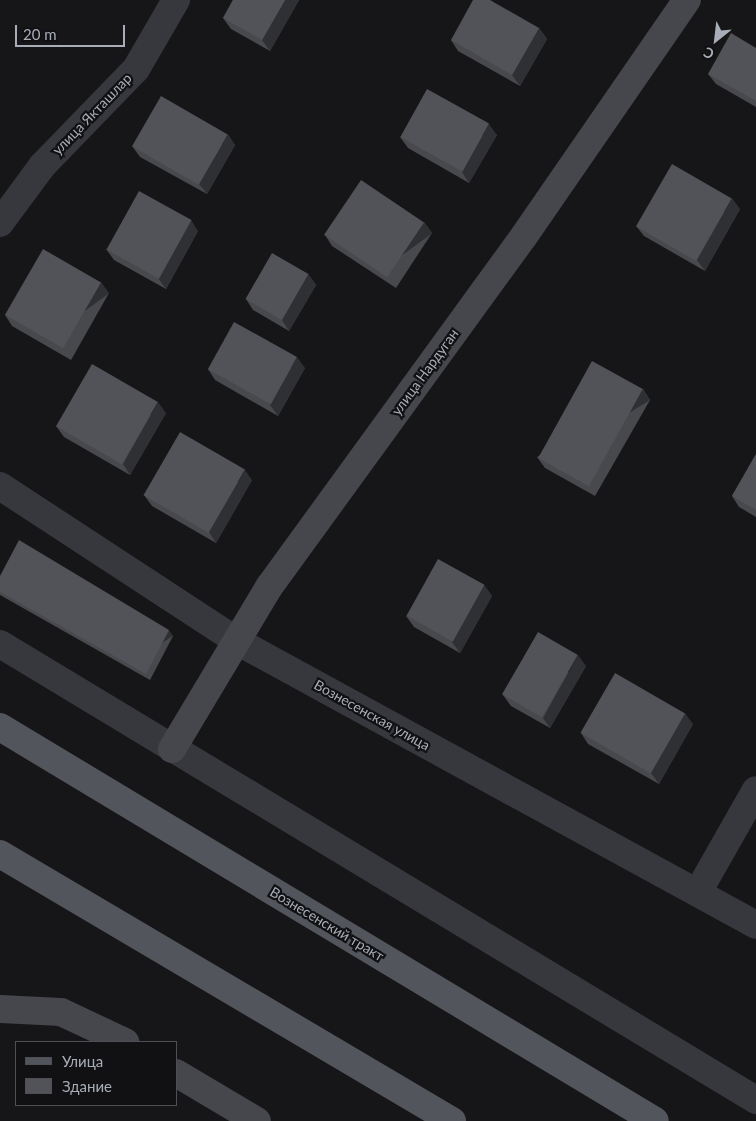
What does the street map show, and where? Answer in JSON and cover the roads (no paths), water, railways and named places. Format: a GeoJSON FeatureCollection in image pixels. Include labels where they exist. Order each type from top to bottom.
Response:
{"type":"FeatureCollection","features":[{"type":"Feature","properties":{"kind":"main road","name":"Вознесенский тракт"},"geometry":{"type":"LineString","coordinates":[[0,726],[655,1121]]}},
{"type":"Feature","properties":{"kind":"main road"},"geometry":{"type":"LineString","coordinates":[[0,854],[452,1121]]}},
{"type":"Feature","properties":{"kind":"street","name":"улица Якташлар"},"geometry":{"type":"LineString","coordinates":[[0,223],[42,166],[136,69],[176,0]]}},
{"type":"Feature","properties":{"kind":"street","name":"улица Нардуган"},"geometry":{"type":"LineString","coordinates":[[172,749],[235,640],[687,0]]}},
{"type":"Feature","properties":{"kind":"street","name":"Вознесенская улица"},"geometry":{"type":"LineString","coordinates":[[0,486],[235,640],[756,925]]}},
{"type":"Feature","properties":{"kind":"street"},"geometry":{"type":"LineString","coordinates":[[0,644],[756,1100]]}},
{"type":"Feature","properties":{"kind":"street"},"geometry":{"type":"LineString","coordinates":[[698,892],[756,790]]}},
{"type":"Feature","properties":{"kind":"street"},"geometry":{"type":"LineString","coordinates":[[0,1009],[61,1012],[123,1041]]}},
{"type":"Feature","properties":{"kind":"street"},"geometry":{"type":"LineString","coordinates":[[178,1074],[257,1121]]}}]}
